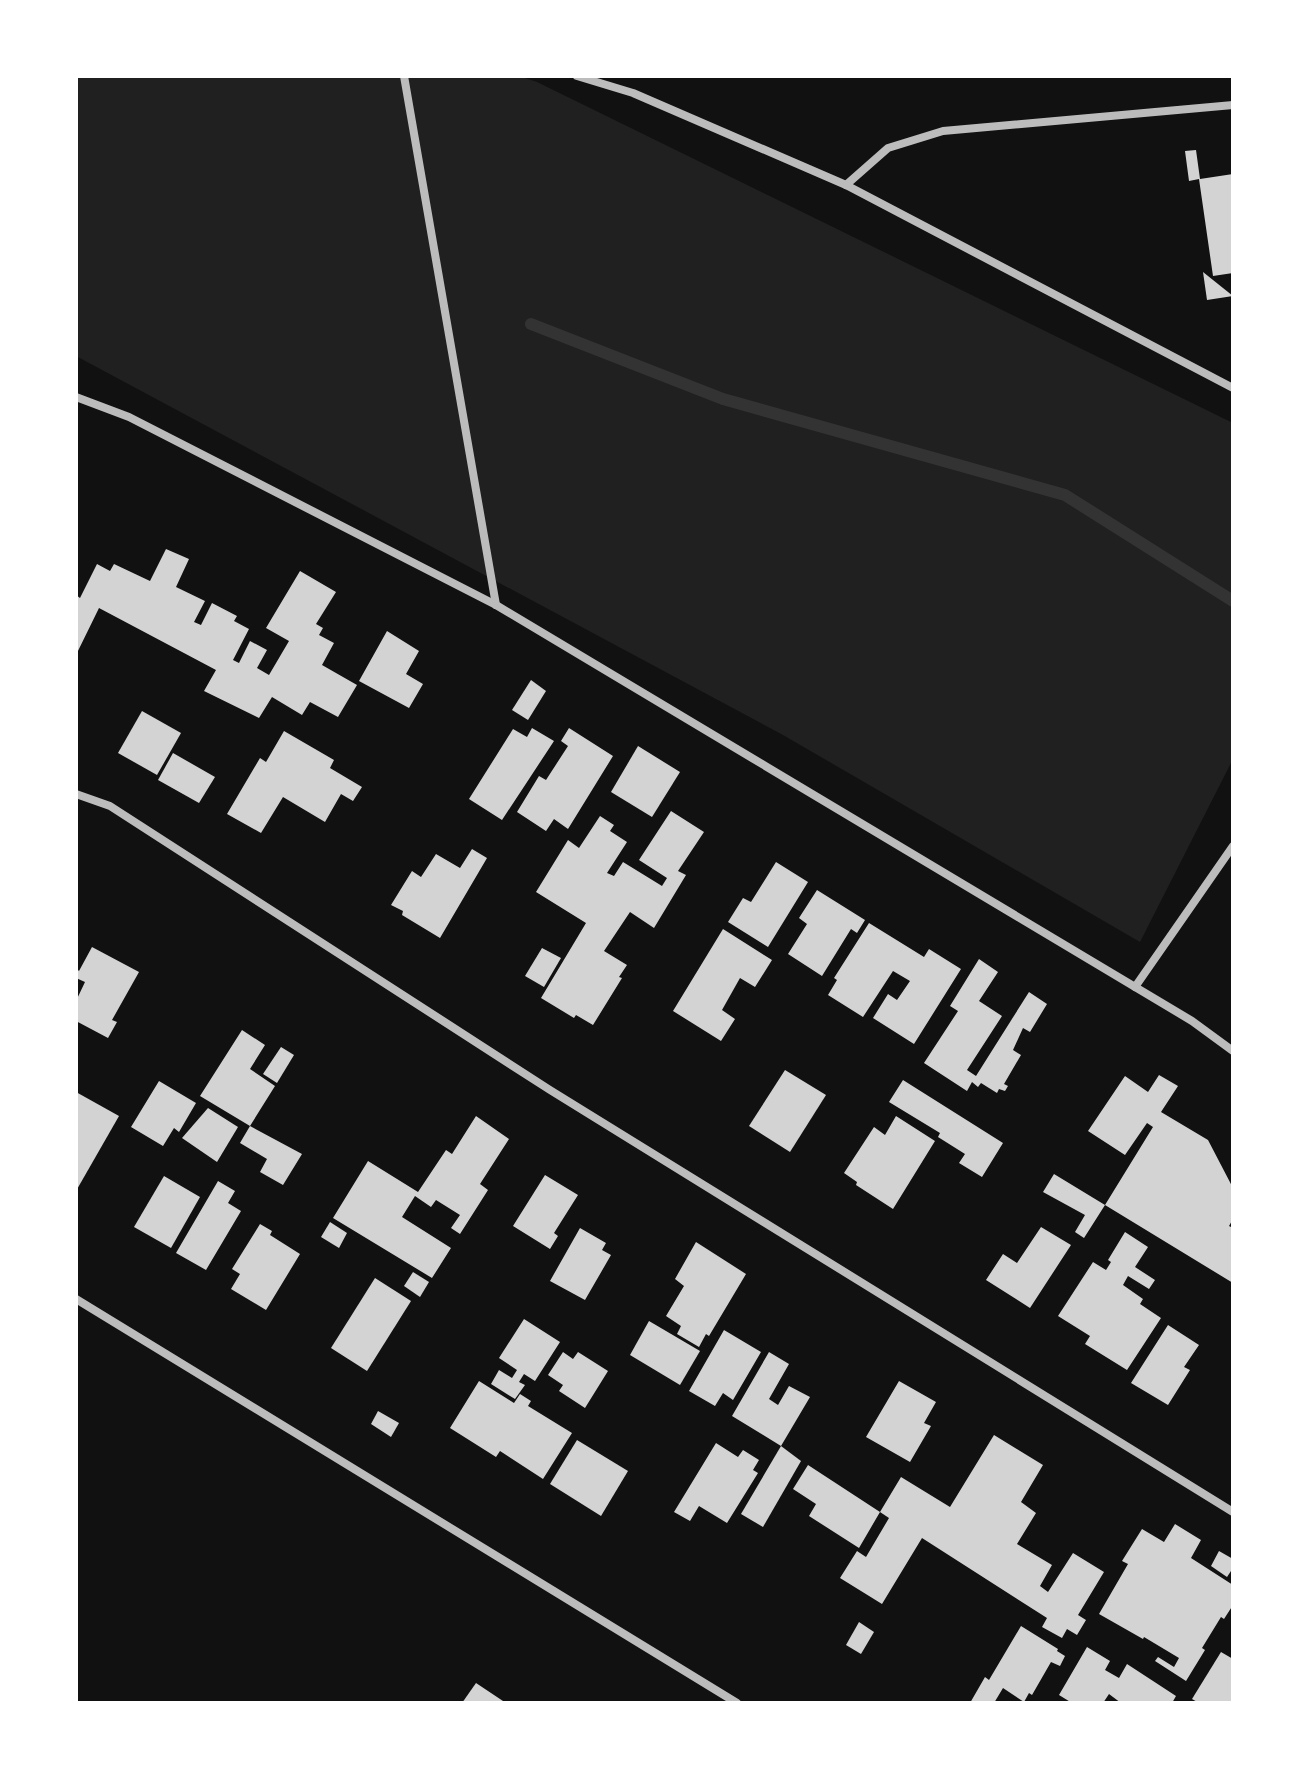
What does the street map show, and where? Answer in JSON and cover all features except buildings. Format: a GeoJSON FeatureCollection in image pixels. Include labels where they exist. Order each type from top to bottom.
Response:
{"type":"FeatureCollection","features":[{"type":"Feature","properties":{"kind":"street"},"geometry":{"type":"LineString","coordinates":[[404,76],[496,605]]}},
{"type":"Feature","properties":{"kind":"street"},"geometry":{"type":"LineString","coordinates":[[577,76],[633,93],[846,185],[1233,388]]}},
{"type":"Feature","properties":{"kind":"street"},"geometry":{"type":"LineString","coordinates":[[846,185],[888,148],[943,131],[1233,105]]}},
{"type":"Feature","properties":{"kind":"street"},"geometry":{"type":"LineString","coordinates":[[76,397],[129,417],[496,605],[1192,1021],[1233,1051]]}},
{"type":"Feature","properties":{"kind":"street"},"geometry":{"type":"LineString","coordinates":[[76,794],[110,806],[550,1090],[1233,1512]]}},
{"type":"Feature","properties":{"kind":"street"},"geometry":{"type":"LineString","coordinates":[[1135,987],[1233,846]]}},
{"type":"Feature","properties":{"kind":"street"},"geometry":{"type":"LineString","coordinates":[[76,1299],[737,1703]]}},
{"type":"Feature","properties":{"kind":"shaded area"},"geometry":{"type":"Polygon","coordinates":[[[76,76],[519,76],[537,82],[1233,423],[1233,759],[1140,942],[783,735],[76,356],[76,76]]]}},
{"type":"Feature","properties":{"kind":"waterway"},"geometry":{"type":"LineString","coordinates":[[531,324],[723,399],[1065,495],[1233,601]]}}]}
